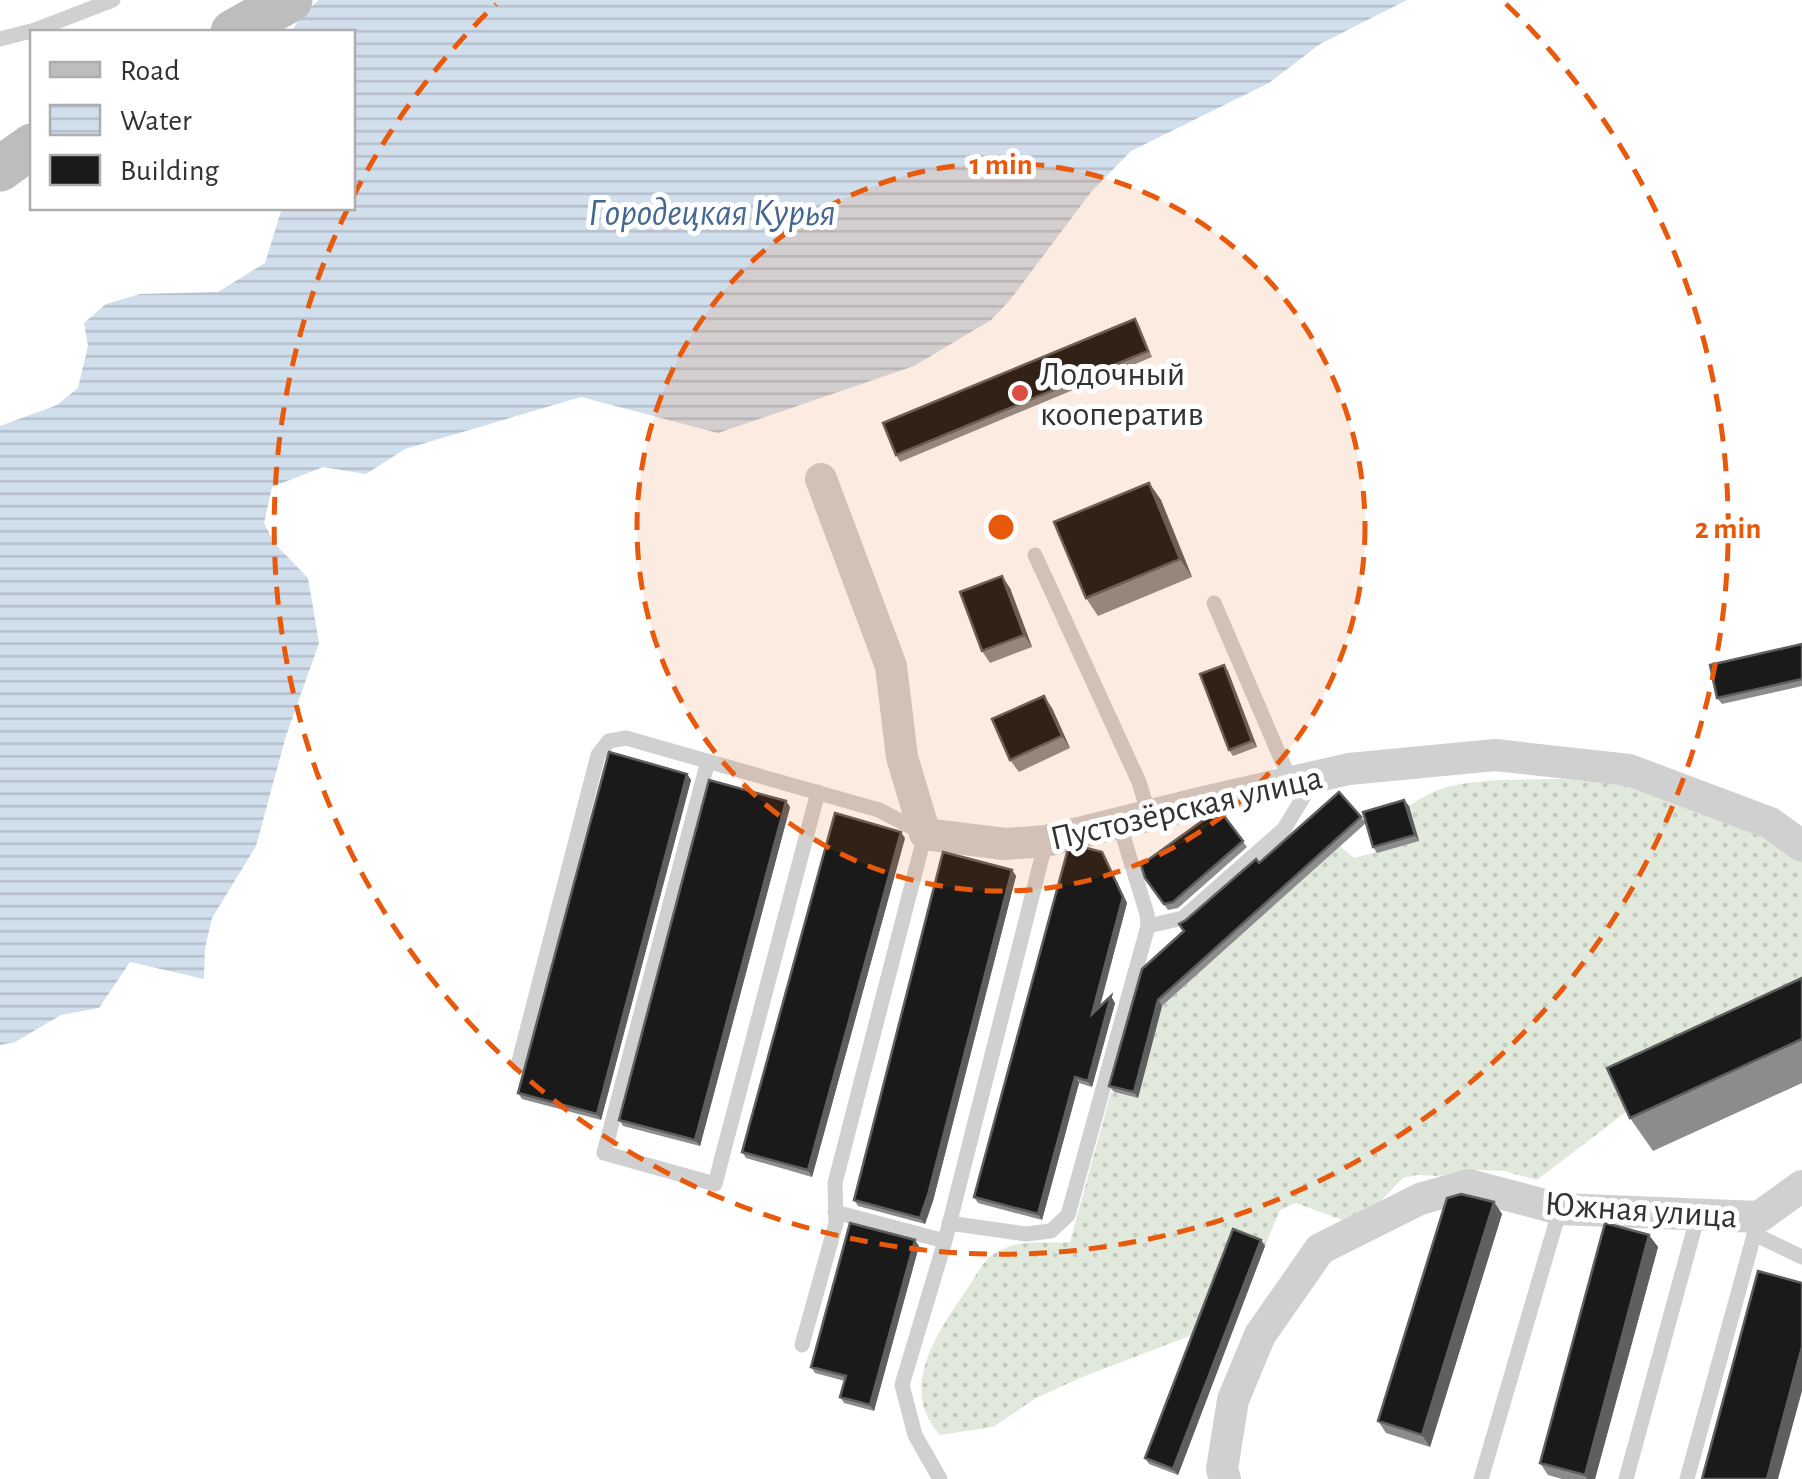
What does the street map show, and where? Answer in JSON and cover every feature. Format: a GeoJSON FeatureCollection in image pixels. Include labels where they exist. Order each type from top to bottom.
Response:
{"type":"FeatureCollection","features":[{"type":"Feature","properties":{"kind":"main road"},"geometry":{"type":"LineString","coordinates":[[236,30],[290,0]]}},
{"type":"Feature","properties":{"kind":"main road"},"geometry":{"type":"LineString","coordinates":[[0,169],[30,147]]}},
{"type":"Feature","properties":{"kind":"street"},"geometry":{"type":"LineString","coordinates":[[821,479],[891,666],[902,757],[924,834]]}},
{"type":"Feature","properties":{"kind":"street","name":"Пустозёрская улица"},"geometry":{"type":"LineString","coordinates":[[924,834],[1004,844],[1046,842],[1349,769],[1496,755],[1629,770],[1770,823],[1802,846]]}},
{"type":"Feature","properties":{"kind":"street","name":"Южная улица"},"geometry":{"type":"LineString","coordinates":[[1225,1479],[1222,1469],[1233,1400],[1260,1334],[1320,1249],[1420,1199],[1469,1186],[1560,1209],[1698,1214],[1757,1226],[1802,1186]]}},
{"type":"Feature","properties":{"kind":"lane"},"geometry":{"type":"LineString","coordinates":[[35,30],[113,0]]}},
{"type":"Feature","properties":{"kind":"lane"},"geometry":{"type":"LineString","coordinates":[[0,39],[30,31]]}},
{"type":"Feature","properties":{"kind":"lane"},"geometry":{"type":"LineString","coordinates":[[949,1224],[1026,1234],[1051,1231],[1068,1215],[1148,926],[1134,819],[1139,782],[1035,554]]}},
{"type":"Feature","properties":{"kind":"lane"},"geometry":{"type":"LineString","coordinates":[[1148,926],[1182,918],[1284,828],[1303,779],[1214,603]]}},
{"type":"Feature","properties":{"kind":"lane"},"geometry":{"type":"LineString","coordinates":[[518,1065],[598,755],[610,741],[626,738],[879,810],[924,834],[835,1183],[836,1223],[802,1345]]}},
{"type":"Feature","properties":{"kind":"lane"},"geometry":{"type":"LineString","coordinates":[[708,761],[604,1153],[678,1174],[715,1184],[818,792]]}},
{"type":"Feature","properties":{"kind":"lane"},"geometry":{"type":"LineString","coordinates":[[940,1479],[915,1435],[902,1385],[949,1224],[1046,842]]}},
{"type":"Feature","properties":{"kind":"lane"},"geometry":{"type":"LineString","coordinates":[[1481,1479],[1560,1209]]}},
{"type":"Feature","properties":{"kind":"lane"},"geometry":{"type":"LineString","coordinates":[[836,1212],[944,1241]]}},
{"type":"Feature","properties":{"kind":"lane"},"geometry":{"type":"LineString","coordinates":[[1626,1479],[1698,1214]]}},
{"type":"Feature","properties":{"kind":"lane"},"geometry":{"type":"LineString","coordinates":[[1687,1479],[1757,1226],[1802,1258]]}},
{"type":"Feature","properties":{"kind":"shaded area"},"geometry":{"type":"Polygon","coordinates":[[[1561,779],[1623,784],[1755,833],[1802,862],[1802,1032],[1626,1112],[1537,1180],[1504,1171],[1479,1170],[1403,1178],[1371,1211],[1347,1222],[1296,1203],[1280,1210],[1265,1246],[1237,1235],[1200,1332],[1036,1398],[993,1427],[940,1435],[922,1398],[926,1360],[934,1342],[991,1256],[1023,1243],[1070,1242],[1111,1092],[1138,1098],[1162,1006],[1340,846],[1354,858],[1418,841],[1409,806],[1424,797],[1464,783],[1561,779]]]}},
{"type":"Feature","properties":{"kind":"water","name":"Городецкая Курья"},"geometry":{"type":"Polygon","coordinates":[[[319,0],[1407,0],[1320,44],[1269,83],[1131,151],[1091,192],[991,320],[914,366],[718,433],[581,397],[405,449],[366,474],[323,467],[272,487],[264,523],[275,544],[308,578],[319,643],[286,736],[256,846],[212,918],[205,948],[204,979],[130,962],[99,1008],[61,1015],[15,1042],[0,1045],[0,426],[57,405],[78,388],[88,346],[84,323],[106,304],[140,294],[218,292],[265,263],[281,210],[355,210],[355,30],[292,30],[319,0]]]}},
{"type":"Feature","properties":{"kind":"building","name":"Лодочный кооператив"},"geometry":{"type":"Polygon","coordinates":[[[1135,319],[1148,351],[896,455],[883,423],[1135,319]]]}},
{"type":"Feature","properties":{"kind":"building"},"geometry":{"type":"Polygon","coordinates":[[[1149,483],[1180,559],[1086,598],[1054,522],[1149,483]]]}},
{"type":"Feature","properties":{"kind":"building"},"geometry":{"type":"Polygon","coordinates":[[[1002,576],[1024,635],[982,651],[960,592],[1002,576]]]}},
{"type":"Feature","properties":{"kind":"building"},"geometry":{"type":"Polygon","coordinates":[[[1802,644],[1802,679],[1717,698],[1710,665],[1802,644]]]}},
{"type":"Feature","properties":{"kind":"building"},"geometry":{"type":"Polygon","coordinates":[[[1224,665],[1252,741],[1229,750],[1200,674],[1224,665]]]}},
{"type":"Feature","properties":{"kind":"building"},"geometry":{"type":"Polygon","coordinates":[[[1044,696],[1062,736],[1010,760],[992,719],[1044,696]]]}},
{"type":"Feature","properties":{"kind":"building"},"geometry":{"type":"Polygon","coordinates":[[[609,752],[687,774],[597,1114],[518,1093],[609,752]]]}},
{"type":"Feature","properties":{"kind":"building"},"geometry":{"type":"Polygon","coordinates":[[[709,780],[786,801],[695,1140],[619,1120],[709,780]]]}},
{"type":"Feature","properties":{"kind":"building"},"geometry":{"type":"Polygon","coordinates":[[[1339,792],[1361,817],[1158,1000],[1134,1092],[1109,1086],[1142,969],[1184,931],[1179,924],[1256,859],[1259,863],[1339,792]]]}},
{"type":"Feature","properties":{"kind":"building"},"geometry":{"type":"Polygon","coordinates":[[[1404,800],[1415,835],[1373,847],[1363,812],[1404,800]]]}},
{"type":"Feature","properties":{"kind":"building"},"geometry":{"type":"Polygon","coordinates":[[[1221,812],[1243,841],[1173,902],[1164,904],[1145,878],[1141,865],[1212,814],[1221,812]]]}},
{"type":"Feature","properties":{"kind":"building"},"geometry":{"type":"Polygon","coordinates":[[[835,813],[901,832],[808,1170],[742,1152],[835,813]]]}},
{"type":"Feature","properties":{"kind":"building"},"geometry":{"type":"Polygon","coordinates":[[[1079,846],[1102,852],[1123,897],[1092,1014],[1111,996],[1088,1081],[1075,1077],[1038,1214],[974,1197],[1068,849],[1079,846]]]}},
{"type":"Feature","properties":{"kind":"building"},"geometry":{"type":"Polygon","coordinates":[[[943,852],[1012,870],[920,1218],[854,1200],[943,852]]]}},
{"type":"Feature","properties":{"kind":"building"},"geometry":{"type":"Polygon","coordinates":[[[1802,978],[1802,1039],[1630,1118],[1607,1068],[1802,978]]]}},
{"type":"Feature","properties":{"kind":"building"},"geometry":{"type":"Polygon","coordinates":[[[1461,1194],[1494,1202],[1422,1435],[1378,1421],[1447,1198],[1461,1194]]]}},
{"type":"Feature","properties":{"kind":"building"},"geometry":{"type":"Polygon","coordinates":[[[850,1223],[915,1240],[870,1405],[840,1397],[846,1376],[811,1367],[850,1223]]]}},
{"type":"Feature","properties":{"kind":"building"},"geometry":{"type":"Polygon","coordinates":[[[1605,1223],[1649,1235],[1585,1475],[1540,1463],[1605,1223]]]}},
{"type":"Feature","properties":{"kind":"building"},"geometry":{"type":"Polygon","coordinates":[[[1233,1229],[1261,1240],[1173,1469],[1145,1458],[1233,1229]]]}},
{"type":"Feature","properties":{"kind":"building"},"geometry":{"type":"Polygon","coordinates":[[[1758,1271],[1802,1283],[1802,1347],[1767,1479],[1702,1479],[1758,1271]]]}},
{"type":"Feature","properties":{"kind":"place","name":"Лодочный кооператив"},"geometry":{"type":"Point","coordinates":[1020,393]}}]}
